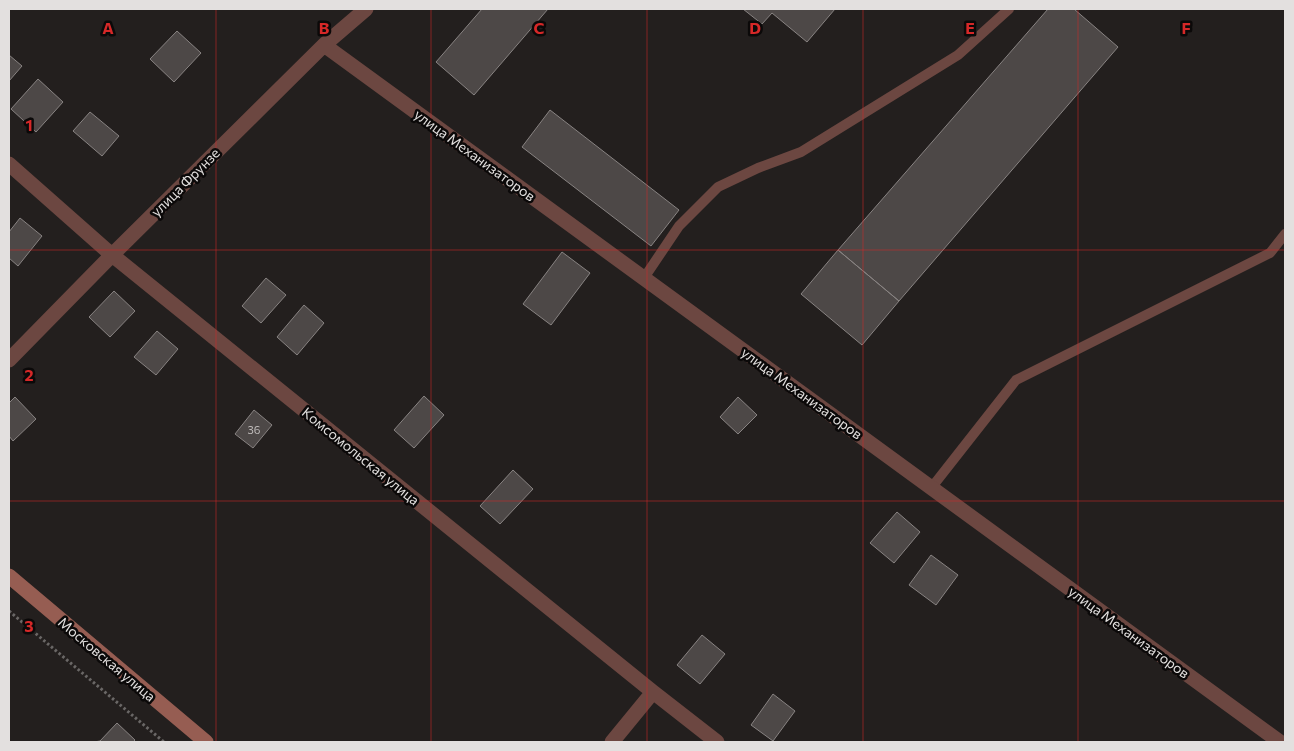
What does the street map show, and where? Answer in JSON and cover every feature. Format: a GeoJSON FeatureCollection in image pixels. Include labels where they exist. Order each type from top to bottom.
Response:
{"type":"FeatureCollection","features":[{"type":"Feature","properties":{"kind":"street","name":"улица Фрунзе"},"geometry":{"type":"LineString","coordinates":[[9,360],[324,45],[366,9]]}},
{"type":"Feature","properties":{"kind":"street","name":"улица Механизаторов"},"geometry":{"type":"LineString","coordinates":[[324,45],[1280,742]]}},
{"type":"Feature","properties":{"kind":"street","name":"Комсомольская улица"},"geometry":{"type":"LineString","coordinates":[[9,164],[112,255],[717,742]]}},
{"type":"Feature","properties":{"kind":"street","name":"Московская улица"},"geometry":{"type":"LineString","coordinates":[[9,576],[206,742]]}},
{"type":"Feature","properties":{"kind":"street"},"geometry":{"type":"LineString","coordinates":[[612,742],[653,692]]}},
{"type":"Feature","properties":{"kind":"lane"},"geometry":{"type":"LineString","coordinates":[[644,278],[679,226],[718,188],[758,168],[801,152],[958,55],[1009,9]]}},
{"type":"Feature","properties":{"kind":"lane"},"geometry":{"type":"LineString","coordinates":[[932,487],[1016,380],[1270,253],[1285,234]]}},
{"type":"Feature","properties":{"kind":"path"},"geometry":{"type":"LineString","coordinates":[[9,611],[164,742]]}},
{"type":"Feature","properties":{"kind":"building"},"geometry":{"type":"Polygon","coordinates":[[[482,9],[548,9],[474,95],[436,62],[482,9]]]}},
{"type":"Feature","properties":{"kind":"building"},"geometry":{"type":"Polygon","coordinates":[[[743,9],[835,9],[807,42],[772,13],[762,24],[743,9]]]}},
{"type":"Feature","properties":{"kind":"building"},"geometry":{"type":"Polygon","coordinates":[[[1048,9],[1074,9],[1118,47],[899,301],[838,250],[1048,9]]]}},
{"type":"Feature","properties":{"kind":"building"},"geometry":{"type":"Polygon","coordinates":[[[177,31],[201,53],[174,82],[150,59],[177,31]]]}},
{"type":"Feature","properties":{"kind":"building"},"geometry":{"type":"Polygon","coordinates":[[[9,55],[22,66],[9,81],[9,55]]]}},
{"type":"Feature","properties":{"kind":"building"},"geometry":{"type":"Polygon","coordinates":[[[38,79],[63,102],[36,132],[11,109],[38,79]]]}},
{"type":"Feature","properties":{"kind":"building"},"geometry":{"type":"Polygon","coordinates":[[[550,110],[679,210],[651,246],[522,147],[550,110]]]}},
{"type":"Feature","properties":{"kind":"building"},"geometry":{"type":"Polygon","coordinates":[[[90,112],[119,136],[102,156],[73,131],[90,112]]]}},
{"type":"Feature","properties":{"kind":"building"},"geometry":{"type":"Polygon","coordinates":[[[20,218],[42,236],[18,266],[9,258],[9,232],[20,218]]]}},
{"type":"Feature","properties":{"kind":"building"},"geometry":{"type":"Polygon","coordinates":[[[838,250],[899,301],[862,345],[801,294],[838,250]]]}},
{"type":"Feature","properties":{"kind":"building"},"geometry":{"type":"Polygon","coordinates":[[[562,252],[590,273],[551,325],[523,304],[562,252]]]}},
{"type":"Feature","properties":{"kind":"building"},"geometry":{"type":"Polygon","coordinates":[[[266,278],[286,295],[261,323],[242,306],[266,278]]]}},
{"type":"Feature","properties":{"kind":"building"},"geometry":{"type":"Polygon","coordinates":[[[114,291],[135,311],[110,337],[89,317],[114,291]]]}},
{"type":"Feature","properties":{"kind":"building"},"geometry":{"type":"Polygon","coordinates":[[[304,305],[324,323],[297,355],[277,337],[304,305]]]}},
{"type":"Feature","properties":{"kind":"building"},"geometry":{"type":"Polygon","coordinates":[[[157,331],[178,349],[156,375],[134,357],[157,331]]]}},
{"type":"Feature","properties":{"kind":"building"},"geometry":{"type":"Polygon","coordinates":[[[424,396],[444,415],[414,448],[394,430],[424,396]]]}},
{"type":"Feature","properties":{"kind":"building"},"geometry":{"type":"Polygon","coordinates":[[[15,397],[36,419],[13,441],[9,436],[9,403],[15,397]]]}},
{"type":"Feature","properties":{"kind":"building"},"geometry":{"type":"Polygon","coordinates":[[[738,397],[757,415],[738,434],[720,417],[738,397]]]}},
{"type":"Feature","properties":{"kind":"building"},"geometry":{"type":"Polygon","coordinates":[[[254,410],[272,425],[253,448],[235,434],[254,410]]]}},
{"type":"Feature","properties":{"kind":"building"},"geometry":{"type":"Polygon","coordinates":[[[513,470],[533,489],[500,524],[480,506],[513,470]]]}},
{"type":"Feature","properties":{"kind":"building"},"geometry":{"type":"Polygon","coordinates":[[[897,512],[920,532],[894,563],[870,543],[897,512]]]}},
{"type":"Feature","properties":{"kind":"building"},"geometry":{"type":"Polygon","coordinates":[[[931,555],[958,575],[936,605],[909,585],[931,555]]]}},
{"type":"Feature","properties":{"kind":"building"},"geometry":{"type":"Polygon","coordinates":[[[702,635],[725,654],[700,684],[677,665],[702,635]]]}},
{"type":"Feature","properties":{"kind":"building"},"geometry":{"type":"Polygon","coordinates":[[[773,694],[795,711],[773,741],[751,725],[773,694]]]}},
{"type":"Feature","properties":{"kind":"building"},"geometry":{"type":"Polygon","coordinates":[[[117,723],[135,740],[133,742],[94,742],[100,741],[117,723]]]}}]}
